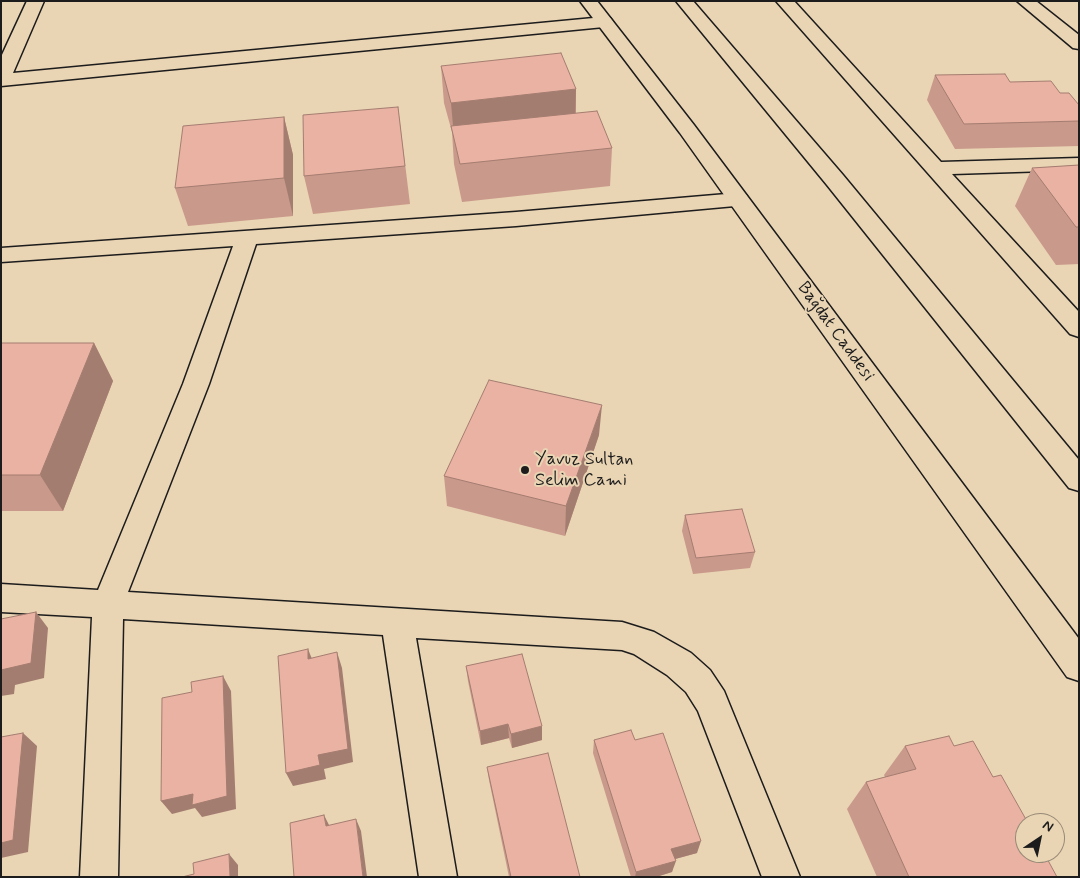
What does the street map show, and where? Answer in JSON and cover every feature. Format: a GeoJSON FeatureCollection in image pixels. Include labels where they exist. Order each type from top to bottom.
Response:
{"type":"FeatureCollection","features":[{"type":"Feature","properties":{"kind":"street"},"geometry":{"type":"LineString","coordinates":[[36,1],[1,79],[604,22]]}},
{"type":"Feature","properties":{"kind":"street","name":"Bağdat Caddesi"},"geometry":{"type":"LineString","coordinates":[[588,1],[738,200],[1079,666]]}},
{"type":"Feature","properties":{"kind":"street"},"geometry":{"type":"LineString","coordinates":[[684,1],[835,180],[1079,480]]}},
{"type":"Feature","properties":{"kind":"street"},"geometry":{"type":"LineString","coordinates":[[784,1],[1079,328]]}},
{"type":"Feature","properties":{"kind":"street"},"geometry":{"type":"LineString","coordinates":[[1025,1],[1079,44]]}},
{"type":"Feature","properties":{"kind":"street"},"geometry":{"type":"LineString","coordinates":[[935,168],[1079,164]]}},
{"type":"Feature","properties":{"kind":"street"},"geometry":{"type":"LineString","coordinates":[[1,255],[516,219],[738,200]]}},
{"type":"Feature","properties":{"kind":"street"},"geometry":{"type":"LineString","coordinates":[[99,877],[108,604],[196,384],[247,238]]}},
{"type":"Feature","properties":{"kind":"street"},"geometry":{"type":"LineString","coordinates":[[1,598],[622,636],[643,642],[679,664],[698,681],[712,702],[781,877]]}},
{"type":"Feature","properties":{"kind":"street"},"geometry":{"type":"LineString","coordinates":[[397,622],[438,877]]}},
{"type":"Feature","properties":{"kind":"building"},"geometry":{"type":"Polygon","coordinates":[[[561,53],[576,89],[451,103],[441,66],[561,53]]]}},
{"type":"Feature","properties":{"kind":"building"},"geometry":{"type":"Polygon","coordinates":[[[1005,74],[1010,82],[1051,81],[1060,93],[1069,93],[1079,105],[1079,121],[964,124],[935,75],[1005,74]]]}},
{"type":"Feature","properties":{"kind":"building"},"geometry":{"type":"Polygon","coordinates":[[[398,107],[405,166],[304,176],[303,115],[398,107]]]}},
{"type":"Feature","properties":{"kind":"building"},"geometry":{"type":"Polygon","coordinates":[[[597,111],[612,148],[460,164],[451,126],[597,111]]]}},
{"type":"Feature","properties":{"kind":"building"},"geometry":{"type":"Polygon","coordinates":[[[284,117],[284,178],[175,188],[183,126],[284,117]]]}},
{"type":"Feature","properties":{"kind":"building"},"geometry":{"type":"Polygon","coordinates":[[[1079,165],[1079,227],[1076,227],[1032,168],[1079,165]]]}},
{"type":"Feature","properties":{"kind":"building"},"geometry":{"type":"Polygon","coordinates":[[[1,343],[94,343],[40,475],[1,475],[1,343]]]}},
{"type":"Feature","properties":{"kind":"building","name":"Yavuz Sultan Selim Cami"},"geometry":{"type":"Polygon","coordinates":[[[489,380],[602,405],[566,506],[444,476],[489,380]]]}},
{"type":"Feature","properties":{"kind":"building"},"geometry":{"type":"Polygon","coordinates":[[[742,509],[755,552],[696,558],[685,515],[742,509]]]}},
{"type":"Feature","properties":{"kind":"building"},"geometry":{"type":"Polygon","coordinates":[[[36,612],[31,663],[1,670],[1,619],[36,612]]]}},
{"type":"Feature","properties":{"kind":"building"},"geometry":{"type":"Polygon","coordinates":[[[308,649],[308,659],[337,652],[348,749],[318,755],[320,765],[286,773],[278,656],[308,649]]]}},
{"type":"Feature","properties":{"kind":"building"},"geometry":{"type":"Polygon","coordinates":[[[522,654],[542,726],[511,734],[508,724],[480,731],[466,666],[522,654]]]}},
{"type":"Feature","properties":{"kind":"building"},"geometry":{"type":"Polygon","coordinates":[[[223,676],[227,796],[192,805],[193,794],[161,801],[162,698],[192,692],[191,682],[223,676]]]}},
{"type":"Feature","properties":{"kind":"building"},"geometry":{"type":"Polygon","coordinates":[[[631,730],[635,740],[663,733],[701,841],[671,849],[676,861],[636,872],[594,740],[631,730]]]}},
{"type":"Feature","properties":{"kind":"building"},"geometry":{"type":"Polygon","coordinates":[[[23,733],[13,840],[1,843],[1,737],[23,733]]]}},
{"type":"Feature","properties":{"kind":"building"},"geometry":{"type":"Polygon","coordinates":[[[949,736],[954,746],[973,741],[993,777],[1001,775],[1022,813],[1015,813],[1015,863],[1049,863],[1057,877],[909,877],[866,782],[916,769],[905,746],[949,736]]]}},
{"type":"Feature","properties":{"kind":"building"},"geometry":{"type":"Polygon","coordinates":[[[548,753],[580,877],[511,877],[487,767],[548,753]]]}},
{"type":"Feature","properties":{"kind":"building"},"geometry":{"type":"Polygon","coordinates":[[[324,815],[326,826],[356,819],[363,877],[294,877],[290,823],[324,815]]]}},
{"type":"Feature","properties":{"kind":"building"},"geometry":{"type":"Polygon","coordinates":[[[229,854],[230,877],[182,877],[194,874],[193,863],[229,854]]]}},
{"type":"Feature","properties":{"kind":"place","name":"Yavuz Sultan Selim Cami"},"geometry":{"type":"Point","coordinates":[525,470]}}]}
